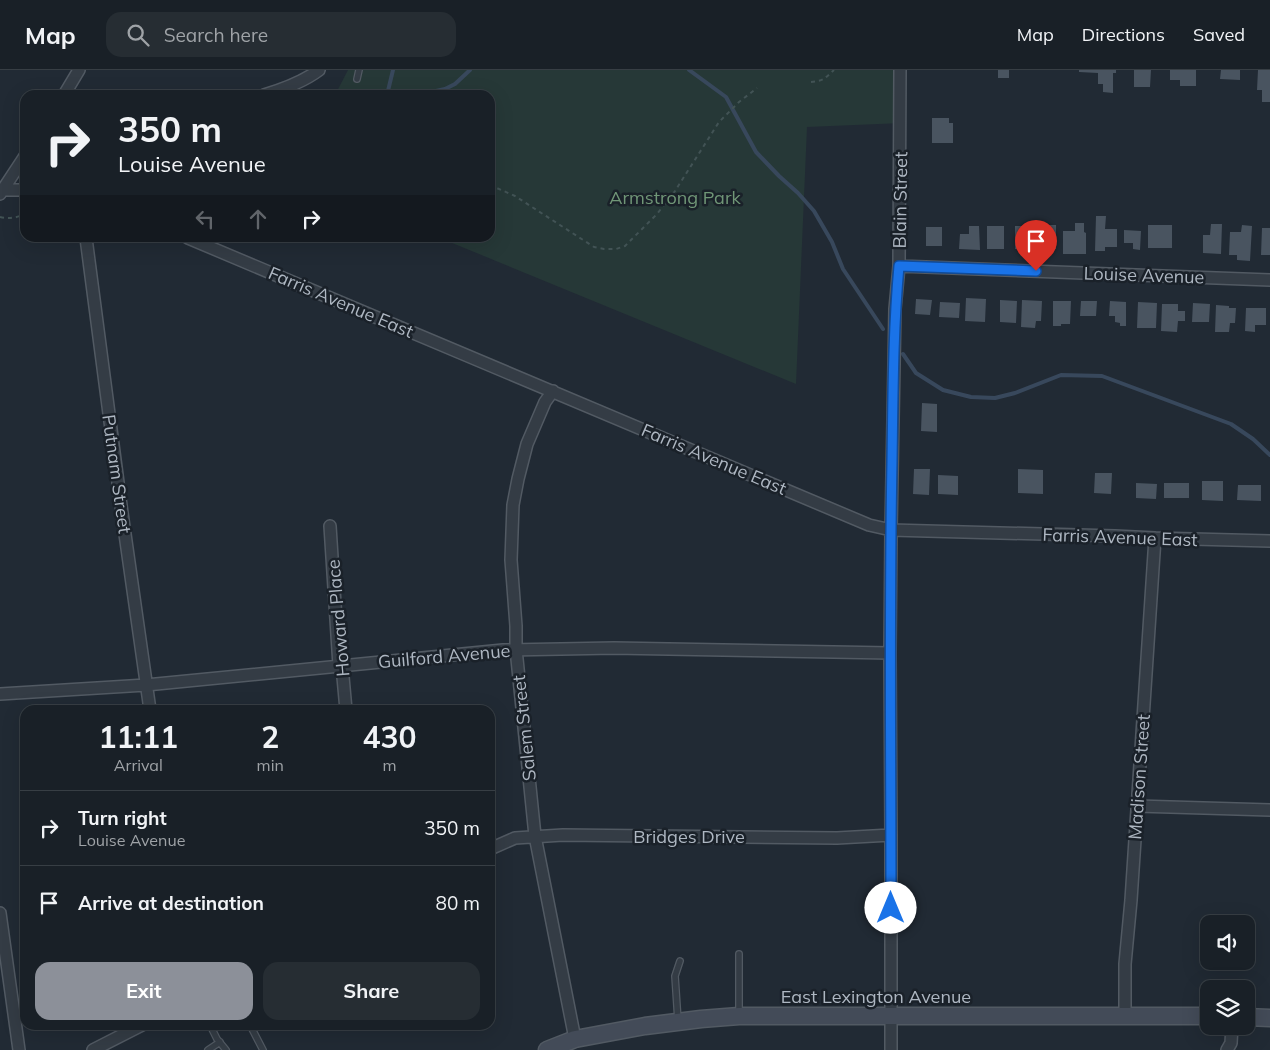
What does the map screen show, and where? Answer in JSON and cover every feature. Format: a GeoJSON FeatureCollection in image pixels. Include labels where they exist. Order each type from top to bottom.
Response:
{"type":"FeatureCollection","features":[{"type":"Feature","properties":{"kind":"main road","name":"East Lexington Avenue"},"geometry":{"type":"LineString","coordinates":[[547,1050],[575,1038],[645,1026],[739,1016],[1200,1016]]}},
{"type":"Feature","properties":{"kind":"main road"},"geometry":{"type":"LineString","coordinates":[[1255,1017],[1270,1018]]}},
{"type":"Feature","properties":{"kind":"street"},"geometry":{"type":"LineString","coordinates":[[67,90],[79,70]]}},
{"type":"Feature","properties":{"kind":"street"},"geometry":{"type":"LineString","coordinates":[[282,90],[309,78],[319,70]]}},
{"type":"Feature","properties":{"kind":"street","name":"Blain Street"},"geometry":{"type":"LineString","coordinates":[[891,1050],[890,530],[895,309],[899,266],[900,70]]}},
{"type":"Feature","properties":{"kind":"street"},"geometry":{"type":"LineString","coordinates":[[1,191],[20,163]]}},
{"type":"Feature","properties":{"kind":"street"},"geometry":{"type":"LineString","coordinates":[[1,191],[20,190]]}},
{"type":"Feature","properties":{"kind":"street","name":"Putnam Street"},"geometry":{"type":"LineString","coordinates":[[87,242],[149,705]]}},
{"type":"Feature","properties":{"kind":"street","name":"Farris Avenue East"},"geometry":{"type":"LineString","coordinates":[[198,242],[869,525],[890,530],[1270,541]]}},
{"type":"Feature","properties":{"kind":"street","name":"Louise Avenue"},"geometry":{"type":"LineString","coordinates":[[899,266],[1270,280]]}},
{"type":"Feature","properties":{"kind":"street","name":"Salem Street"},"geometry":{"type":"LineString","coordinates":[[553,391],[545,402],[527,444],[518,480],[513,505],[511,560],[516,649],[535,836],[575,1038]]}},
{"type":"Feature","properties":{"kind":"street","name":"Howard Place"},"geometry":{"type":"LineString","coordinates":[[330,526],[339,666],[343,677],[346,705]]}},
{"type":"Feature","properties":{"kind":"street","name":"Madison Street"},"geometry":{"type":"LineString","coordinates":[[1125,1016],[1125,964],[1155,538]]}},
{"type":"Feature","properties":{"kind":"street","name":"Guilford Avenue"},"geometry":{"type":"LineString","coordinates":[[0,694],[146,685],[516,649],[614,648],[890,653]]}},
{"type":"Feature","properties":{"kind":"street"},"geometry":{"type":"LineString","coordinates":[[1137,806],[1270,810]]}},
{"type":"Feature","properties":{"kind":"street","name":"Bridges Drive"},"geometry":{"type":"LineString","coordinates":[[495,847],[515,838],[535,836],[837,838],[891,835]]}},
{"type":"Feature","properties":{"kind":"street"},"geometry":{"type":"LineString","coordinates":[[0,913],[2,944],[20,1050]]}},
{"type":"Feature","properties":{"kind":"street"},"geometry":{"type":"LineString","coordinates":[[93,1050],[132,1030]]}},
{"type":"Feature","properties":{"kind":"street"},"geometry":{"type":"LineString","coordinates":[[1228,1050],[1231,1035]]}},
{"type":"Feature","properties":{"kind":"lane"},"geometry":{"type":"LineString","coordinates":[[357,79],[359,70]]}},
{"type":"Feature","properties":{"kind":"lane"},"geometry":{"type":"LineString","coordinates":[[739,954],[739,1016]]}},
{"type":"Feature","properties":{"kind":"lane"},"geometry":{"type":"LineString","coordinates":[[678,1022],[675,976],[680,961]]}},
{"type":"Feature","properties":{"kind":"lane"},"geometry":{"type":"LineString","coordinates":[[213,1030],[226,1050]]}},
{"type":"Feature","properties":{"kind":"lane"},"geometry":{"type":"LineString","coordinates":[[253,1030],[263,1050]]}},
{"type":"Feature","properties":{"kind":"lane"},"geometry":{"type":"LineString","coordinates":[[208,1050],[220,1042]]}},
{"type":"Feature","properties":{"kind":"path"},"geometry":{"type":"LineString","coordinates":[[811,82],[827,78],[834,70]]}},
{"type":"Feature","properties":{"kind":"path"},"geometry":{"type":"LineString","coordinates":[[495,187],[515,196],[594,247],[604,250],[625,246],[657,214],[675,191],[728,111],[757,88]]}},
{"type":"Feature","properties":{"kind":"path"},"geometry":{"type":"LineString","coordinates":[[0,216],[8,218],[20,216]]}},
{"type":"Feature","properties":{"kind":"green space","name":"Armstrong Park"},"geometry":{"type":"Polygon","coordinates":[[[348,70],[901,70],[903,123],[807,127],[796,384],[450,242],[495,242],[495,90],[338,90],[348,70]]]}},
{"type":"Feature","properties":{"kind":"building"},"geometry":{"type":"Polygon","coordinates":[[[998,70],[1009,70],[1009,78],[998,78],[998,70]]]}},
{"type":"Feature","properties":{"kind":"building"},"geometry":{"type":"Polygon","coordinates":[[[1079,70],[1116,70],[1116,73],[1113,73],[1113,93],[1103,92],[1103,84],[1098,84],[1098,73],[1079,72],[1079,70]]]}},
{"type":"Feature","properties":{"kind":"building"},"geometry":{"type":"Polygon","coordinates":[[[1134,70],[1151,70],[1150,87],[1134,87],[1134,70]]]}},
{"type":"Feature","properties":{"kind":"building"},"geometry":{"type":"Polygon","coordinates":[[[1170,70],[1196,70],[1196,86],[1180,86],[1180,80],[1170,80],[1170,70]]]}},
{"type":"Feature","properties":{"kind":"building"},"geometry":{"type":"Polygon","coordinates":[[[1221,70],[1240,70],[1240,80],[1220,79],[1221,70]]]}},
{"type":"Feature","properties":{"kind":"building"},"geometry":{"type":"Polygon","coordinates":[[[1258,70],[1270,70],[1270,102],[1262,102],[1262,90],[1257,90],[1258,70]]]}},
{"type":"Feature","properties":{"kind":"building"},"geometry":{"type":"Polygon","coordinates":[[[932,118],[949,118],[949,123],[953,123],[953,143],[932,143],[932,118]]]}},
{"type":"Feature","properties":{"kind":"building"},"geometry":{"type":"Polygon","coordinates":[[[1096,216],[1106,216],[1105,229],[1117,229],[1117,247],[1105,247],[1105,251],[1095,251],[1096,216]]]}},
{"type":"Feature","properties":{"kind":"building"},"geometry":{"type":"Polygon","coordinates":[[[1075,223],[1084,223],[1086,254],[1063,254],[1063,231],[1075,231],[1075,223]]]}},
{"type":"Feature","properties":{"kind":"building"},"geometry":{"type":"Polygon","coordinates":[[[1211,224],[1222,224],[1221,254],[1203,253],[1203,235],[1210,235],[1211,224]]]}},
{"type":"Feature","properties":{"kind":"building"},"geometry":{"type":"Polygon","coordinates":[[[1037,225],[1056,225],[1056,249],[1037,249],[1037,225]]]}},
{"type":"Feature","properties":{"kind":"building"},"geometry":{"type":"Polygon","coordinates":[[[1148,225],[1172,225],[1172,248],[1148,248],[1148,225]]]}},
{"type":"Feature","properties":{"kind":"building"},"geometry":{"type":"Polygon","coordinates":[[[1242,225],[1252,226],[1250,261],[1237,260],[1237,255],[1229,255],[1230,232],[1241,232],[1242,225]]]}},
{"type":"Feature","properties":{"kind":"building"},"geometry":{"type":"Polygon","coordinates":[[[969,226],[979,226],[980,250],[959,249],[960,234],[969,234],[969,226]]]}},
{"type":"Feature","properties":{"kind":"building"},"geometry":{"type":"Polygon","coordinates":[[[987,226],[1004,226],[1004,249],[987,249],[987,226]]]}},
{"type":"Feature","properties":{"kind":"building"},"geometry":{"type":"Polygon","coordinates":[[[1015,226],[1033,226],[1033,249],[1015,249],[1015,226]]]}},
{"type":"Feature","properties":{"kind":"building"},"geometry":{"type":"Polygon","coordinates":[[[926,227],[942,227],[942,246],[926,246],[926,227]]]}},
{"type":"Feature","properties":{"kind":"building"},"geometry":{"type":"Polygon","coordinates":[[[1262,228],[1270,228],[1270,255],[1261,255],[1262,228]]]}},
{"type":"Feature","properties":{"kind":"building"},"geometry":{"type":"Polygon","coordinates":[[[1124,230],[1141,231],[1140,250],[1133,249],[1133,243],[1124,243],[1124,230]]]}},
{"type":"Feature","properties":{"kind":"building"},"geometry":{"type":"Polygon","coordinates":[[[966,298],[986,299],[985,322],[965,321],[966,298]]]}},
{"type":"Feature","properties":{"kind":"building"},"geometry":{"type":"Polygon","coordinates":[[[916,299],[932,300],[930,315],[915,314],[916,299]]]}},
{"type":"Feature","properties":{"kind":"building"},"geometry":{"type":"Polygon","coordinates":[[[1000,300],[1017,301],[1016,323],[1000,322],[1000,300]]]}},
{"type":"Feature","properties":{"kind":"building"},"geometry":{"type":"Polygon","coordinates":[[[1022,300],[1042,301],[1041,321],[1036,321],[1035,328],[1021,327],[1022,300]]]}},
{"type":"Feature","properties":{"kind":"building"},"geometry":{"type":"Polygon","coordinates":[[[1053,301],[1071,301],[1070,324],[1053,326],[1053,301]]]}},
{"type":"Feature","properties":{"kind":"building"},"geometry":{"type":"Polygon","coordinates":[[[1081,301],[1097,301],[1096,316],[1080,316],[1081,301]]]}},
{"type":"Feature","properties":{"kind":"building"},"geometry":{"type":"Polygon","coordinates":[[[1110,301],[1126,302],[1126,326],[1120,326],[1120,323],[1115,322],[1115,316],[1109,316],[1110,301]]]}},
{"type":"Feature","properties":{"kind":"building"},"geometry":{"type":"Polygon","coordinates":[[[940,302],[960,303],[959,318],[939,317],[940,302]]]}},
{"type":"Feature","properties":{"kind":"building"},"geometry":{"type":"Polygon","coordinates":[[[1138,302],[1157,303],[1156,328],[1137,328],[1138,302]]]}},
{"type":"Feature","properties":{"kind":"building"},"geometry":{"type":"Polygon","coordinates":[[[1193,303],[1210,304],[1209,322],[1192,322],[1193,303]]]}},
{"type":"Feature","properties":{"kind":"building"},"geometry":{"type":"Polygon","coordinates":[[[1162,304],[1178,304],[1178,311],[1185,311],[1185,321],[1178,321],[1177,332],[1161,331],[1162,304]]]}},
{"type":"Feature","properties":{"kind":"building"},"geometry":{"type":"Polygon","coordinates":[[[1216,305],[1236,308],[1235,323],[1230,323],[1229,332],[1215,332],[1216,305]]]}},
{"type":"Feature","properties":{"kind":"building"},"geometry":{"type":"Polygon","coordinates":[[[1246,308],[1266,308],[1266,325],[1255,325],[1255,332],[1245,331],[1246,308]]]}},
{"type":"Feature","properties":{"kind":"building"},"geometry":{"type":"Polygon","coordinates":[[[922,403],[937,404],[937,432],[921,431],[922,403]]]}},
{"type":"Feature","properties":{"kind":"building"},"geometry":{"type":"Polygon","coordinates":[[[914,469],[930,469],[929,495],[913,494],[914,469]]]}},
{"type":"Feature","properties":{"kind":"building"},"geometry":{"type":"Polygon","coordinates":[[[1018,469],[1043,470],[1043,494],[1018,493],[1018,469]]]}},
{"type":"Feature","properties":{"kind":"building"},"geometry":{"type":"Polygon","coordinates":[[[1095,473],[1112,473],[1111,494],[1094,493],[1095,473]]]}},
{"type":"Feature","properties":{"kind":"building"},"geometry":{"type":"Polygon","coordinates":[[[938,475],[958,476],[958,495],[938,494],[938,475]]]}},
{"type":"Feature","properties":{"kind":"building"},"geometry":{"type":"Polygon","coordinates":[[[1202,481],[1223,481],[1223,501],[1202,500],[1202,481]]]}},
{"type":"Feature","properties":{"kind":"building"},"geometry":{"type":"Polygon","coordinates":[[[1136,483],[1157,484],[1156,499],[1136,498],[1136,483]]]}},
{"type":"Feature","properties":{"kind":"building"},"geometry":{"type":"Polygon","coordinates":[[[1164,483],[1189,483],[1189,498],[1164,498],[1164,483]]]}},
{"type":"Feature","properties":{"kind":"building"},"geometry":{"type":"Polygon","coordinates":[[[1238,485],[1261,485],[1261,501],[1237,500],[1238,485]]]}},
{"type":"Feature","properties":{"kind":"waterway"},"geometry":{"type":"LineString","coordinates":[[388,90],[393,70]]}},
{"type":"Feature","properties":{"kind":"waterway"},"geometry":{"type":"LineString","coordinates":[[440,90],[455,84],[470,70]]}},
{"type":"Feature","properties":{"kind":"waterway"},"geometry":{"type":"LineString","coordinates":[[689,70],[726,97],[756,152],[814,211],[832,242],[843,269],[883,329]]}},
{"type":"Feature","properties":{"kind":"waterway"},"geometry":{"type":"LineString","coordinates":[[903,354],[916,373],[943,390],[971,397],[995,398],[1015,393],[1061,375],[1102,376],[1231,424],[1253,439],[1270,455]]}},
{"type":"Feature","properties":{"kind":"route"},"geometry":{"type":"LineString","coordinates":[[891,908],[890,530],[895,309],[899,266],[1036,271]]}}]}
